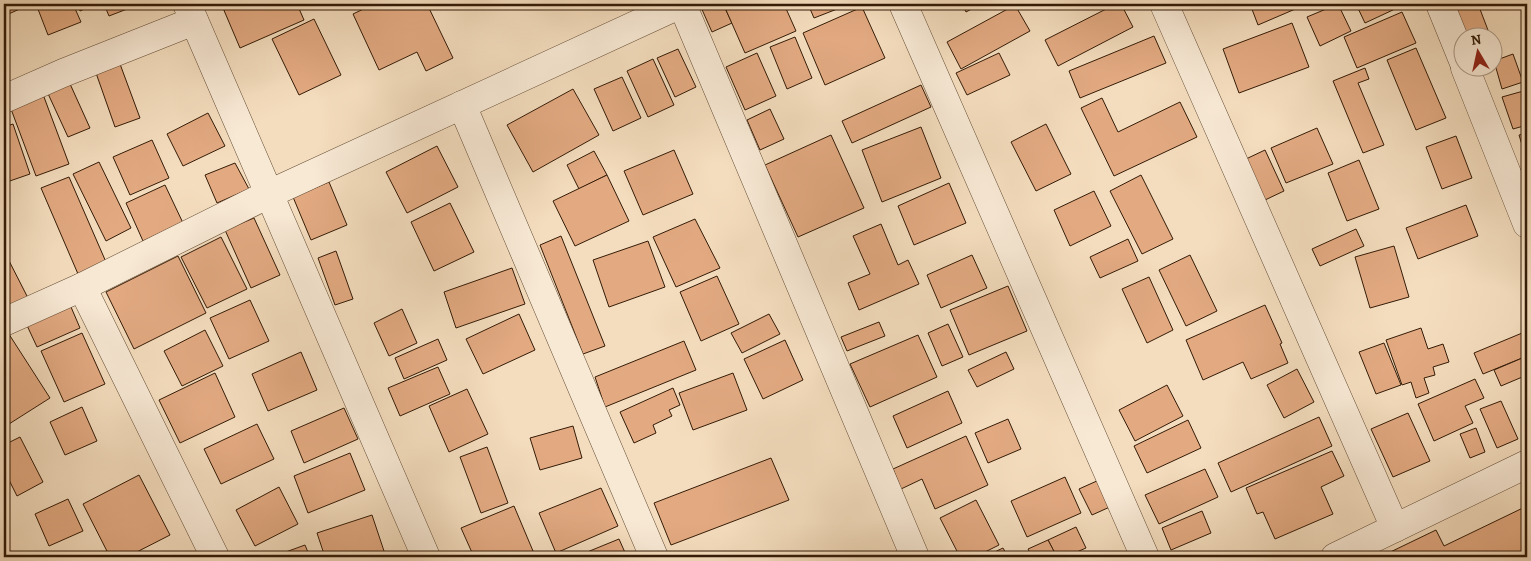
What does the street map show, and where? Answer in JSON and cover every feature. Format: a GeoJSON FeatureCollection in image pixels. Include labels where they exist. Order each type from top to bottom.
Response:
{"type":"FeatureCollection","features":[{"type":"Feature","properties":{"kind":"street"},"geometry":{"type":"LineString","coordinates":[[4,322],[82,287],[269,194],[681,4],[916,557]]}},
{"type":"Feature","properties":{"kind":"street"},"geometry":{"type":"LineString","coordinates":[[903,4],[1145,557]]}},
{"type":"Feature","properties":{"kind":"street"},"geometry":{"type":"LineString","coordinates":[[1164,4],[1395,528]]}},
{"type":"Feature","properties":{"kind":"street"},"geometry":{"type":"LineString","coordinates":[[1440,4],[1454,38]]}},
{"type":"Feature","properties":{"kind":"street"},"geometry":{"type":"LineString","coordinates":[[4,100],[190,13],[426,557]]}},
{"type":"Feature","properties":{"kind":"street"},"geometry":{"type":"LineString","coordinates":[[1470,78],[1520,184],[1527,224]]}},
{"type":"Feature","properties":{"kind":"street"},"geometry":{"type":"LineString","coordinates":[[462,105],[654,557]]}},
{"type":"Feature","properties":{"kind":"street"},"geometry":{"type":"LineString","coordinates":[[82,287],[215,557]]}},
{"type":"Feature","properties":{"kind":"street"},"geometry":{"type":"LineString","coordinates":[[1335,557],[1527,464]]}},
{"type":"Feature","properties":{"kind":"building"},"geometry":{"type":"Polygon","coordinates":[[[4,4],[31,4],[4,16],[4,4]]]}},
{"type":"Feature","properties":{"kind":"building"},"geometry":{"type":"Polygon","coordinates":[[[36,4],[73,4],[81,22],[48,35],[36,4]]]}},
{"type":"Feature","properties":{"kind":"building"},"geometry":{"type":"Polygon","coordinates":[[[77,4],[96,4],[80,11],[77,4]]]}},
{"type":"Feature","properties":{"kind":"building"},"geometry":{"type":"Polygon","coordinates":[[[104,4],[140,4],[109,16],[104,4]]]}},
{"type":"Feature","properties":{"kind":"building"},"geometry":{"type":"Polygon","coordinates":[[[233,4],[297,4],[304,20],[240,48],[223,8],[233,4]]]}},
{"type":"Feature","properties":{"kind":"building"},"geometry":{"type":"Polygon","coordinates":[[[374,4],[427,4],[453,58],[426,71],[417,52],[379,70],[353,14],[374,4]]]}},
{"type":"Feature","properties":{"kind":"building"},"geometry":{"type":"Polygon","coordinates":[[[723,4],[732,23],[712,32],[700,5],[723,4]]]}},
{"type":"Feature","properties":{"kind":"building"},"geometry":{"type":"Polygon","coordinates":[[[740,4],[784,4],[796,31],[745,53],[726,10],[740,4]]]}},
{"type":"Feature","properties":{"kind":"building"},"geometry":{"type":"Polygon","coordinates":[[[808,4],[850,4],[814,18],[808,4]]]}},
{"type":"Feature","properties":{"kind":"building"},"geometry":{"type":"Polygon","coordinates":[[[962,4],[981,4],[966,12],[962,4]]]}},
{"type":"Feature","properties":{"kind":"building"},"geometry":{"type":"Polygon","coordinates":[[[1116,4],[1121,4],[1133,27],[1058,66],[1045,40],[1116,4]]]}},
{"type":"Feature","properties":{"kind":"building"},"geometry":{"type":"Polygon","coordinates":[[[1250,4],[1307,4],[1258,25],[1250,4]]]}},
{"type":"Feature","properties":{"kind":"building"},"geometry":{"type":"Polygon","coordinates":[[[1338,4],[1351,31],[1320,46],[1307,17],[1338,4]]]}},
{"type":"Feature","properties":{"kind":"building"},"geometry":{"type":"Polygon","coordinates":[[[1356,4],[1393,4],[1395,9],[1365,23],[1356,4]]]}},
{"type":"Feature","properties":{"kind":"building"},"geometry":{"type":"Polygon","coordinates":[[[1453,4],[1478,4],[1487,28],[1461,28],[1453,4]]]}},
{"type":"Feature","properties":{"kind":"building"},"geometry":{"type":"Polygon","coordinates":[[[1015,5],[1030,31],[961,69],[947,42],[1015,5]]]}},
{"type":"Feature","properties":{"kind":"building"},"geometry":{"type":"Polygon","coordinates":[[[862,7],[885,58],[825,85],[803,33],[862,7]]]}},
{"type":"Feature","properties":{"kind":"building"},"geometry":{"type":"Polygon","coordinates":[[[1402,12],[1416,43],[1357,68],[1344,37],[1402,12]]]}},
{"type":"Feature","properties":{"kind":"building"},"geometry":{"type":"Polygon","coordinates":[[[314,19],[341,75],[299,95],[272,39],[314,19]]]}},
{"type":"Feature","properties":{"kind":"building"},"geometry":{"type":"Polygon","coordinates":[[[1292,23],[1309,67],[1239,93],[1223,49],[1292,23]]]}},
{"type":"Feature","properties":{"kind":"building"},"geometry":{"type":"Polygon","coordinates":[[[1154,36],[1166,63],[1080,98],[1069,71],[1154,36]]]}},
{"type":"Feature","properties":{"kind":"building"},"geometry":{"type":"Polygon","coordinates":[[[795,37],[812,78],[787,89],[770,47],[795,37]]]}},
{"type":"Feature","properties":{"kind":"building"},"geometry":{"type":"Polygon","coordinates":[[[1416,48],[1446,118],[1416,130],[1387,60],[1416,48]]]}},
{"type":"Feature","properties":{"kind":"building"},"geometry":{"type":"Polygon","coordinates":[[[678,49],[696,87],[675,97],[657,58],[678,49]]]}},
{"type":"Feature","properties":{"kind":"building"},"geometry":{"type":"Polygon","coordinates":[[[757,53],[776,96],[745,110],[726,67],[757,53]]]}},
{"type":"Feature","properties":{"kind":"building"},"geometry":{"type":"Polygon","coordinates":[[[999,53],[1010,75],[967,95],[956,73],[999,53]]]}},
{"type":"Feature","properties":{"kind":"building"},"geometry":{"type":"Polygon","coordinates":[[[1513,54],[1523,82],[1502,89],[1499,78],[1504,78],[1504,57],[1513,54]]]}},
{"type":"Feature","properties":{"kind":"building"},"geometry":{"type":"Polygon","coordinates":[[[653,59],[674,105],[648,117],[627,71],[653,59]]]}},
{"type":"Feature","properties":{"kind":"building"},"geometry":{"type":"Polygon","coordinates":[[[120,64],[140,118],[115,127],[96,73],[120,64]]]}},
{"type":"Feature","properties":{"kind":"building"},"geometry":{"type":"Polygon","coordinates":[[[1365,68],[1369,79],[1358,83],[1384,145],[1363,153],[1333,81],[1365,68]]]}},
{"type":"Feature","properties":{"kind":"building"},"geometry":{"type":"Polygon","coordinates":[[[66,75],[90,128],[68,137],[44,85],[66,75]]]}},
{"type":"Feature","properties":{"kind":"building"},"geometry":{"type":"Polygon","coordinates":[[[622,77],[641,118],[613,131],[594,89],[622,77]]]}},
{"type":"Feature","properties":{"kind":"building"},"geometry":{"type":"Polygon","coordinates":[[[921,85],[931,107],[852,143],[842,121],[921,85]]]}},
{"type":"Feature","properties":{"kind":"building"},"geometry":{"type":"Polygon","coordinates":[[[41,89],[69,164],[36,176],[8,101],[41,89]]]}},
{"type":"Feature","properties":{"kind":"building"},"geometry":{"type":"Polygon","coordinates":[[[573,89],[599,135],[533,172],[507,125],[573,89]]]}},
{"type":"Feature","properties":{"kind":"building"},"geometry":{"type":"Polygon","coordinates":[[[1527,90],[1527,125],[1513,129],[1502,97],[1527,90]]]}},
{"type":"Feature","properties":{"kind":"building"},"geometry":{"type":"Polygon","coordinates":[[[1102,98],[1118,132],[1180,102],[1197,137],[1114,176],[1081,108],[1102,98]]]}},
{"type":"Feature","properties":{"kind":"building"},"geometry":{"type":"Polygon","coordinates":[[[770,109],[784,139],[760,150],[747,120],[770,109]]]}},
{"type":"Feature","properties":{"kind":"building"},"geometry":{"type":"Polygon","coordinates":[[[208,113],[225,146],[183,166],[167,134],[208,113]]]}},
{"type":"Feature","properties":{"kind":"building"},"geometry":{"type":"Polygon","coordinates":[[[13,124],[30,174],[4,183],[4,127],[13,124]]]}},
{"type":"Feature","properties":{"kind":"building"},"geometry":{"type":"Polygon","coordinates":[[[1046,124],[1071,174],[1036,191],[1011,142],[1046,124]]]}},
{"type":"Feature","properties":{"kind":"building"},"geometry":{"type":"Polygon","coordinates":[[[921,127],[941,178],[882,202],[862,150],[921,127]]]}},
{"type":"Feature","properties":{"kind":"building"},"geometry":{"type":"Polygon","coordinates":[[[1317,128],[1333,164],[1286,183],[1271,148],[1317,128]]]}},
{"type":"Feature","properties":{"kind":"building"},"geometry":{"type":"Polygon","coordinates":[[[1527,133],[1527,161],[1519,135],[1527,133]]]}},
{"type":"Feature","properties":{"kind":"building"},"geometry":{"type":"Polygon","coordinates":[[[831,135],[864,208],[798,237],[765,165],[831,135]]]}},
{"type":"Feature","properties":{"kind":"building"},"geometry":{"type":"Polygon","coordinates":[[[1456,136],[1472,178],[1442,189],[1426,147],[1456,136]]]}},
{"type":"Feature","properties":{"kind":"building"},"geometry":{"type":"Polygon","coordinates":[[[152,140],[169,178],[130,195],[113,157],[152,140]]]}},
{"type":"Feature","properties":{"kind":"building"},"geometry":{"type":"Polygon","coordinates":[[[437,146],[458,187],[407,213],[386,172],[437,146]]]}},
{"type":"Feature","properties":{"kind":"building"},"geometry":{"type":"Polygon","coordinates":[[[674,150],[693,194],[643,215],[624,171],[674,150]]]}},
{"type":"Feature","properties":{"kind":"building"},"geometry":{"type":"Polygon","coordinates":[[[1265,150],[1284,191],[1265,200],[1246,159],[1265,150]]]}},
{"type":"Feature","properties":{"kind":"building"},"geometry":{"type":"Polygon","coordinates":[[[594,151],[607,175],[579,189],[567,165],[594,151]]]}},
{"type":"Feature","properties":{"kind":"building"},"geometry":{"type":"Polygon","coordinates":[[[1359,160],[1379,209],[1347,221],[1328,173],[1359,160]]]}},
{"type":"Feature","properties":{"kind":"building"},"geometry":{"type":"Polygon","coordinates":[[[99,162],[131,228],[106,241],[73,174],[99,162]]]}},
{"type":"Feature","properties":{"kind":"building"},"geometry":{"type":"Polygon","coordinates":[[[235,163],[249,189],[217,203],[205,175],[235,163]]]}},
{"type":"Feature","properties":{"kind":"building"},"geometry":{"type":"Polygon","coordinates":[[[607,175],[629,221],[575,246],[553,201],[607,175]]]}},
{"type":"Feature","properties":{"kind":"building"},"geometry":{"type":"Polygon","coordinates":[[[1141,175],[1173,239],[1142,254],[1110,191],[1141,175]]]}},
{"type":"Feature","properties":{"kind":"building"},"geometry":{"type":"Polygon","coordinates":[[[69,177],[106,262],[78,274],[41,188],[69,177]]]}},
{"type":"Feature","properties":{"kind":"building"},"geometry":{"type":"Polygon","coordinates":[[[329,182],[347,225],[311,240],[293,197],[329,182]]]}},
{"type":"Feature","properties":{"kind":"building"},"geometry":{"type":"Polygon","coordinates":[[[949,183],[966,223],[914,245],[898,206],[949,183]]]}},
{"type":"Feature","properties":{"kind":"building"},"geometry":{"type":"Polygon","coordinates":[[[165,185],[183,223],[143,241],[126,203],[165,185]]]}},
{"type":"Feature","properties":{"kind":"building"},"geometry":{"type":"Polygon","coordinates":[[[1094,191],[1111,226],[1070,246],[1054,210],[1094,191]]]}},
{"type":"Feature","properties":{"kind":"building"},"geometry":{"type":"Polygon","coordinates":[[[450,203],[474,252],[434,271],[411,222],[450,203]]]}},
{"type":"Feature","properties":{"kind":"building"},"geometry":{"type":"Polygon","coordinates":[[[1466,205],[1478,236],[1418,259],[1406,228],[1466,205]]]}},
{"type":"Feature","properties":{"kind":"building"},"geometry":{"type":"Polygon","coordinates":[[[254,218],[280,275],[251,288],[225,230],[254,218]]]}},
{"type":"Feature","properties":{"kind":"building"},"geometry":{"type":"Polygon","coordinates":[[[695,219],[720,268],[676,287],[653,237],[695,219]]]}},
{"type":"Feature","properties":{"kind":"building"},"geometry":{"type":"Polygon","coordinates":[[[881,224],[898,265],[908,260],[919,284],[859,310],[848,283],[870,274],[853,236],[881,224]]]}},
{"type":"Feature","properties":{"kind":"building"},"geometry":{"type":"Polygon","coordinates":[[[1356,229],[1364,246],[1320,266],[1312,249],[1356,229]]]}},
{"type":"Feature","properties":{"kind":"building"},"geometry":{"type":"Polygon","coordinates":[[[561,236],[605,346],[583,354],[540,245],[561,236]]]}},
{"type":"Feature","properties":{"kind":"building"},"geometry":{"type":"Polygon","coordinates":[[[221,237],[247,289],[207,308],[181,257],[221,237]]]}},
{"type":"Feature","properties":{"kind":"building"},"geometry":{"type":"Polygon","coordinates":[[[1128,239],[1138,261],[1100,278],[1090,257],[1128,239]]]}},
{"type":"Feature","properties":{"kind":"building"},"geometry":{"type":"Polygon","coordinates":[[[648,241],[665,287],[609,307],[593,260],[648,241]]]}},
{"type":"Feature","properties":{"kind":"building"},"geometry":{"type":"Polygon","coordinates":[[[1394,246],[1409,297],[1370,308],[1355,257],[1394,246]]]}},
{"type":"Feature","properties":{"kind":"building"},"geometry":{"type":"Polygon","coordinates":[[[4,251],[28,298],[4,310],[4,251]]]}},
{"type":"Feature","properties":{"kind":"building"},"geometry":{"type":"Polygon","coordinates":[[[336,251],[353,299],[335,305],[318,258],[336,251]]]}},
{"type":"Feature","properties":{"kind":"building"},"geometry":{"type":"Polygon","coordinates":[[[972,255],[987,288],[941,308],[927,275],[972,255]]]}},
{"type":"Feature","properties":{"kind":"building"},"geometry":{"type":"Polygon","coordinates":[[[1190,255],[1217,311],[1186,326],[1159,270],[1190,255]]]}},
{"type":"Feature","properties":{"kind":"building"},"geometry":{"type":"Polygon","coordinates":[[[178,256],[206,313],[134,349],[106,292],[178,256]]]}},
{"type":"Feature","properties":{"kind":"building"},"geometry":{"type":"Polygon","coordinates":[[[512,268],[525,304],[456,328],[444,292],[512,268]]]}},
{"type":"Feature","properties":{"kind":"building"},"geometry":{"type":"Polygon","coordinates":[[[717,276],[739,324],[701,341],[680,292],[717,276]]]}},
{"type":"Feature","properties":{"kind":"building"},"geometry":{"type":"Polygon","coordinates":[[[1149,277],[1173,330],[1147,343],[1122,289],[1149,277]]]}},
{"type":"Feature","properties":{"kind":"building"},"geometry":{"type":"Polygon","coordinates":[[[1008,286],[1027,331],[969,355],[950,310],[1008,286]]]}},
{"type":"Feature","properties":{"kind":"building"},"geometry":{"type":"Polygon","coordinates":[[[68,300],[80,328],[37,347],[24,319],[68,300]]]}},
{"type":"Feature","properties":{"kind":"building"},"geometry":{"type":"Polygon","coordinates":[[[250,300],[269,341],[229,359],[210,318],[250,300]]]}},
{"type":"Feature","properties":{"kind":"building"},"geometry":{"type":"Polygon","coordinates":[[[1265,305],[1282,343],[1280,344],[1288,363],[1251,379],[1243,362],[1203,380],[1186,340],[1265,305]]]}},
{"type":"Feature","properties":{"kind":"building"},"geometry":{"type":"Polygon","coordinates":[[[402,309],[417,343],[389,356],[374,323],[402,309]]]}},
{"type":"Feature","properties":{"kind":"building"},"geometry":{"type":"Polygon","coordinates":[[[519,314],[535,350],[483,374],[466,339],[519,314]]]}},
{"type":"Feature","properties":{"kind":"building"},"geometry":{"type":"Polygon","coordinates":[[[769,314],[780,334],[742,353],[731,333],[769,314]]]}},
{"type":"Feature","properties":{"kind":"building"},"geometry":{"type":"Polygon","coordinates":[[[879,322],[885,336],[847,351],[841,337],[879,322]]]}},
{"type":"Feature","properties":{"kind":"building"},"geometry":{"type":"Polygon","coordinates":[[[948,324],[963,357],[942,366],[928,333],[948,324]]]}},
{"type":"Feature","properties":{"kind":"building"},"geometry":{"type":"Polygon","coordinates":[[[5,328],[50,398],[9,424],[4,416],[5,328]]]}},
{"type":"Feature","properties":{"kind":"building"},"geometry":{"type":"Polygon","coordinates":[[[1421,328],[1428,349],[1443,344],[1449,362],[1433,367],[1435,375],[1424,378],[1429,393],[1416,398],[1411,382],[1402,385],[1386,340],[1421,328]]]}},
{"type":"Feature","properties":{"kind":"building"},"geometry":{"type":"Polygon","coordinates":[[[205,330],[223,366],[182,386],[164,351],[205,330]]]}},
{"type":"Feature","properties":{"kind":"building"},"geometry":{"type":"Polygon","coordinates":[[[1527,331],[1527,356],[1483,374],[1474,353],[1527,331]]]}},
{"type":"Feature","properties":{"kind":"building"},"geometry":{"type":"Polygon","coordinates":[[[82,333],[105,384],[64,402],[41,351],[82,333]]]}},
{"type":"Feature","properties":{"kind":"building"},"geometry":{"type":"Polygon","coordinates":[[[918,335],[937,377],[870,407],[850,364],[918,335]]]}},
{"type":"Feature","properties":{"kind":"building"},"geometry":{"type":"Polygon","coordinates":[[[438,339],[447,360],[404,379],[395,358],[438,339]]]}},
{"type":"Feature","properties":{"kind":"building"},"geometry":{"type":"Polygon","coordinates":[[[785,340],[803,380],[763,399],[744,359],[785,340]]]}},
{"type":"Feature","properties":{"kind":"building"},"geometry":{"type":"Polygon","coordinates":[[[684,341],[696,370],[605,407],[595,377],[684,341]]]}},
{"type":"Feature","properties":{"kind":"building"},"geometry":{"type":"Polygon","coordinates":[[[1384,343],[1401,385],[1376,394],[1359,352],[1384,343]]]}},
{"type":"Feature","properties":{"kind":"building"},"geometry":{"type":"Polygon","coordinates":[[[301,352],[317,390],[268,411],[252,374],[301,352]]]}},
{"type":"Feature","properties":{"kind":"building"},"geometry":{"type":"Polygon","coordinates":[[[1006,352],[1014,369],[977,387],[968,370],[1006,352]]]}},
{"type":"Feature","properties":{"kind":"building"},"geometry":{"type":"Polygon","coordinates":[[[1527,356],[1527,375],[1501,386],[1494,370],[1527,356]]]}},
{"type":"Feature","properties":{"kind":"building"},"geometry":{"type":"Polygon","coordinates":[[[438,367],[450,394],[400,416],[388,388],[438,367]]]}},
{"type":"Feature","properties":{"kind":"building"},"geometry":{"type":"Polygon","coordinates":[[[1297,369],[1314,402],[1284,418],[1267,385],[1297,369]]]}},
{"type":"Feature","properties":{"kind":"building"},"geometry":{"type":"Polygon","coordinates":[[[215,373],[235,417],[180,443],[159,400],[215,373]]]}},
{"type":"Feature","properties":{"kind":"building"},"geometry":{"type":"Polygon","coordinates":[[[733,373],[747,410],[693,430],[679,393],[733,373]]]}},
{"type":"Feature","properties":{"kind":"building"},"geometry":{"type":"Polygon","coordinates":[[[1475,379],[1484,398],[1465,406],[1473,423],[1434,441],[1418,404],[1475,379]]]}},
{"type":"Feature","properties":{"kind":"building"},"geometry":{"type":"Polygon","coordinates":[[[1167,385],[1183,416],[1135,441],[1119,410],[1167,385]]]}},
{"type":"Feature","properties":{"kind":"building"},"geometry":{"type":"Polygon","coordinates":[[[673,388],[680,405],[669,410],[672,416],[653,425],[656,433],[634,443],[620,412],[673,388]]]}},
{"type":"Feature","properties":{"kind":"building"},"geometry":{"type":"Polygon","coordinates":[[[467,389],[488,434],[449,452],[429,406],[467,389]]]}},
{"type":"Feature","properties":{"kind":"building"},"geometry":{"type":"Polygon","coordinates":[[[948,391],[962,423],[907,448],[893,416],[948,391]]]}},
{"type":"Feature","properties":{"kind":"building"},"geometry":{"type":"Polygon","coordinates":[[[1527,392],[1527,405],[1523,394],[1527,392]]]}},
{"type":"Feature","properties":{"kind":"building"},"geometry":{"type":"Polygon","coordinates":[[[1501,401],[1518,439],[1497,448],[1480,409],[1501,401]]]}},
{"type":"Feature","properties":{"kind":"building"},"geometry":{"type":"Polygon","coordinates":[[[82,407],[97,441],[65,455],[50,422],[82,407]]]}},
{"type":"Feature","properties":{"kind":"building"},"geometry":{"type":"Polygon","coordinates":[[[344,408],[358,439],[304,463],[291,431],[344,408]]]}},
{"type":"Feature","properties":{"kind":"building"},"geometry":{"type":"Polygon","coordinates":[[[1408,413],[1430,461],[1393,477],[1371,429],[1408,413]]]}},
{"type":"Feature","properties":{"kind":"building"},"geometry":{"type":"Polygon","coordinates":[[[1319,417],[1332,446],[1231,492],[1218,463],[1319,417]]]}},
{"type":"Feature","properties":{"kind":"building"},"geometry":{"type":"Polygon","coordinates":[[[1008,419],[1021,449],[988,463],[975,433],[1008,419]]]}},
{"type":"Feature","properties":{"kind":"building"},"geometry":{"type":"Polygon","coordinates":[[[1188,420],[1201,448],[1147,473],[1134,446],[1188,420]]]}},
{"type":"Feature","properties":{"kind":"building"},"geometry":{"type":"Polygon","coordinates":[[[257,424],[274,459],[221,484],[204,449],[257,424]]]}},
{"type":"Feature","properties":{"kind":"building"},"geometry":{"type":"Polygon","coordinates":[[[573,426],[582,458],[540,470],[530,438],[573,426]]]}},
{"type":"Feature","properties":{"kind":"building"},"geometry":{"type":"Polygon","coordinates":[[[1476,428],[1485,452],[1470,458],[1460,434],[1476,428]]]}},
{"type":"Feature","properties":{"kind":"building"},"geometry":{"type":"Polygon","coordinates":[[[966,436],[988,485],[935,509],[922,479],[901,489],[893,469],[966,436]]]}},
{"type":"Feature","properties":{"kind":"building"},"geometry":{"type":"Polygon","coordinates":[[[20,437],[43,482],[17,496],[4,470],[4,445],[20,437]]]}},
{"type":"Feature","properties":{"kind":"building"},"geometry":{"type":"Polygon","coordinates":[[[487,447],[508,503],[481,513],[460,457],[487,447]]]}},
{"type":"Feature","properties":{"kind":"building"},"geometry":{"type":"Polygon","coordinates":[[[1332,451],[1344,476],[1321,487],[1333,514],[1275,539],[1263,512],[1257,514],[1246,488],[1332,451]]]}},
{"type":"Feature","properties":{"kind":"building"},"geometry":{"type":"Polygon","coordinates":[[[350,453],[365,490],[308,513],[294,476],[350,453]]]}},
{"type":"Feature","properties":{"kind":"building"},"geometry":{"type":"Polygon","coordinates":[[[771,458],[789,500],[671,545],[654,503],[771,458]]]}},
{"type":"Feature","properties":{"kind":"building"},"geometry":{"type":"Polygon","coordinates":[[[1205,469],[1218,497],[1159,524],[1145,495],[1205,469]]]}},
{"type":"Feature","properties":{"kind":"building"},"geometry":{"type":"Polygon","coordinates":[[[139,475],[170,535],[127,557],[110,557],[83,504],[139,475]]]}},
{"type":"Feature","properties":{"kind":"building"},"geometry":{"type":"Polygon","coordinates":[[[1065,477],[1081,513],[1027,537],[1011,501],[1065,477]]]}},
{"type":"Feature","properties":{"kind":"building"},"geometry":{"type":"Polygon","coordinates":[[[1099,480],[1112,506],[1092,515],[1079,489],[1099,480]]]}},
{"type":"Feature","properties":{"kind":"building"},"geometry":{"type":"Polygon","coordinates":[[[279,487],[298,524],[255,546],[236,510],[279,487]]]}},
{"type":"Feature","properties":{"kind":"building"},"geometry":{"type":"Polygon","coordinates":[[[601,488],[618,526],[556,553],[539,513],[601,488]]]}},
{"type":"Feature","properties":{"kind":"building"},"geometry":{"type":"Polygon","coordinates":[[[68,499],[83,531],[49,546],[35,514],[68,499]]]}},
{"type":"Feature","properties":{"kind":"building"},"geometry":{"type":"Polygon","coordinates":[[[976,500],[999,545],[975,557],[960,557],[940,518],[976,500]]]}},
{"type":"Feature","properties":{"kind":"building"},"geometry":{"type":"Polygon","coordinates":[[[514,506],[533,551],[517,557],[474,557],[461,528],[514,506]]]}},
{"type":"Feature","properties":{"kind":"building"},"geometry":{"type":"Polygon","coordinates":[[[1527,506],[1527,557],[1380,557],[1436,530],[1444,546],[1527,506]]]}},
{"type":"Feature","properties":{"kind":"building"},"geometry":{"type":"Polygon","coordinates":[[[1202,511],[1211,533],[1171,550],[1162,528],[1202,511]]]}},
{"type":"Feature","properties":{"kind":"building"},"geometry":{"type":"Polygon","coordinates":[[[372,515],[386,557],[325,557],[317,533],[372,515]]]}},
{"type":"Feature","properties":{"kind":"building"},"geometry":{"type":"Polygon","coordinates":[[[1076,527],[1086,548],[1065,557],[1057,557],[1048,540],[1076,527]]]}},
{"type":"Feature","properties":{"kind":"building"},"geometry":{"type":"Polygon","coordinates":[[[619,539],[627,557],[575,557],[619,539]]]}},
{"type":"Feature","properties":{"kind":"building"},"geometry":{"type":"Polygon","coordinates":[[[1048,540],[1057,557],[1032,557],[1028,549],[1048,540]]]}},
{"type":"Feature","properties":{"kind":"building"},"geometry":{"type":"Polygon","coordinates":[[[305,545],[310,557],[272,557],[305,545]]]}},
{"type":"Feature","properties":{"kind":"building"},"geometry":{"type":"Polygon","coordinates":[[[1003,548],[1008,557],[984,557],[1003,548]]]}},
{"type":"Feature","properties":{"kind":"building"},"geometry":{"type":"Polygon","coordinates":[[[186,552],[189,557],[176,557],[186,552]]]}}]}
